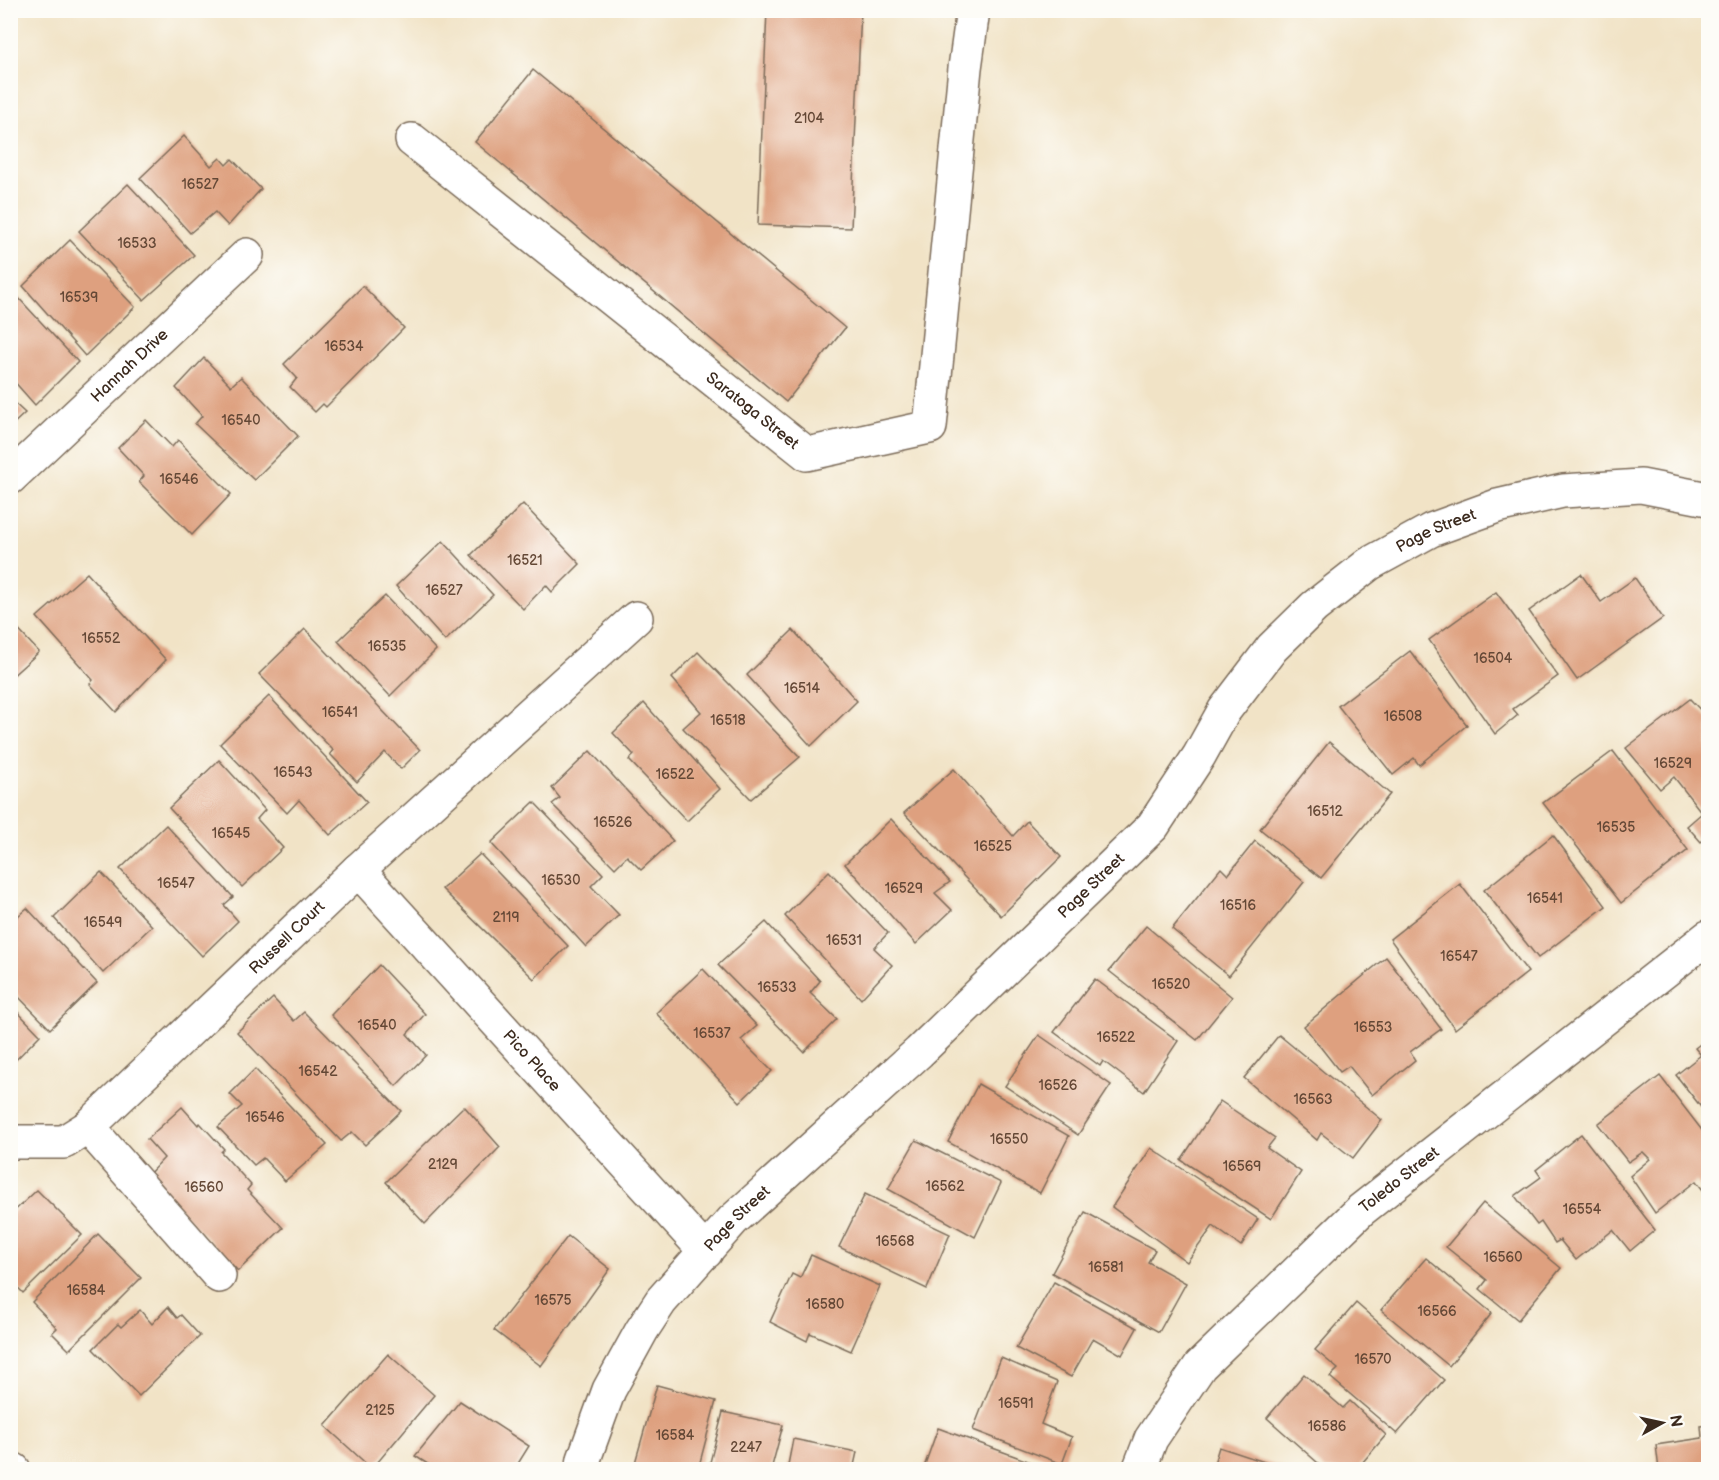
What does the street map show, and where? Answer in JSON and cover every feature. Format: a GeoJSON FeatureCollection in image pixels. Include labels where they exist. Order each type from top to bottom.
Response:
{"type":"FeatureCollection","features":[{"type":"Feature","properties":{"kind":"street","name":"Saratoga Street"},"geometry":{"type":"LineString","coordinates":[[412,140],[807,454],[930,427],[965,68],[973,10]]}},
{"type":"Feature","properties":{"kind":"street","name":"Hannah Drive"},"geometry":{"type":"LineString","coordinates":[[10,478],[248,255]]}},
{"type":"Feature","properties":{"kind":"street","name":"Page Street"},"geometry":{"type":"LineString","coordinates":[[582,1470],[609,1390],[661,1301],[733,1220],[919,1052],[1153,826],[1199,756],[1224,711],[1272,648],[1314,607],[1369,564],[1431,530],[1497,506],[1563,491],[1641,486],[1708,499]]}},
{"type":"Feature","properties":{"kind":"street","name":"Russell Court"},"geometry":{"type":"LineString","coordinates":[[10,1142],[63,1142],[88,1127],[358,870],[636,618]]}},
{"type":"Feature","properties":{"kind":"street","name":"Pico Place"},"geometry":{"type":"LineString","coordinates":[[358,870],[706,1252]]}},
{"type":"Feature","properties":{"kind":"street","name":"Toledo Street"},"geometry":{"type":"LineString","coordinates":[[1139,1470],[1151,1439],[1200,1366],[1361,1210],[1708,937]]}},
{"type":"Feature","properties":{"kind":"street"},"geometry":{"type":"LineString","coordinates":[[88,1127],[219,1276]]}},
{"type":"Feature","properties":{"kind":"building"},"geometry":{"type":"Polygon","coordinates":[[[767,10],[861,10],[851,228],[758,225],[767,10]]]}},
{"type":"Feature","properties":{"kind":"building"},"geometry":{"type":"Polygon","coordinates":[[[533,70],[845,328],[786,402],[475,142],[533,70]]]}},
{"type":"Feature","properties":{"kind":"building"},"geometry":{"type":"Polygon","coordinates":[[[184,136],[211,166],[220,158],[226,165],[232,159],[261,189],[228,226],[215,212],[190,233],[140,178],[184,136]]]}},
{"type":"Feature","properties":{"kind":"building"},"geometry":{"type":"Polygon","coordinates":[[[128,184],[194,255],[144,300],[79,231],[128,184]]]}},
{"type":"Feature","properties":{"kind":"building"},"geometry":{"type":"Polygon","coordinates":[[[70,240],[135,307],[85,356],[23,286],[70,240]]]}},
{"type":"Feature","properties":{"kind":"building"},"geometry":{"type":"Polygon","coordinates":[[[363,286],[404,328],[326,407],[323,404],[315,412],[290,387],[297,378],[284,364],[363,286]]]}},
{"type":"Feature","properties":{"kind":"building"},"geometry":{"type":"Polygon","coordinates":[[[14,293],[78,362],[35,405],[12,379],[10,380],[10,296],[14,293]]]}},
{"type":"Feature","properties":{"kind":"building"},"geometry":{"type":"Polygon","coordinates":[[[204,358],[231,386],[241,377],[298,436],[254,480],[195,424],[202,416],[176,388],[204,358]]]}},
{"type":"Feature","properties":{"kind":"building"},"geometry":{"type":"Polygon","coordinates":[[[10,399],[25,413],[10,427],[10,399]]]}},
{"type":"Feature","properties":{"kind":"building"},"geometry":{"type":"Polygon","coordinates":[[[146,420],[172,447],[178,440],[231,494],[192,535],[139,482],[144,476],[118,448],[146,420]]]}},
{"type":"Feature","properties":{"kind":"building"},"geometry":{"type":"Polygon","coordinates":[[[523,504],[580,564],[552,592],[546,585],[523,609],[471,555],[523,504]]]}},
{"type":"Feature","properties":{"kind":"building"},"geometry":{"type":"Polygon","coordinates":[[[443,541],[493,595],[445,641],[396,586],[443,541]]]}},
{"type":"Feature","properties":{"kind":"building"},"geometry":{"type":"Polygon","coordinates":[[[87,573],[166,660],[116,712],[90,684],[93,680],[37,617],[87,573]]]}},
{"type":"Feature","properties":{"kind":"building"},"geometry":{"type":"Polygon","coordinates":[[[1581,574],[1601,602],[1635,578],[1663,618],[1577,680],[1529,611],[1581,574]]]}},
{"type":"Feature","properties":{"kind":"building"},"geometry":{"type":"Polygon","coordinates":[[[1496,592],[1558,676],[1513,709],[1518,715],[1495,734],[1429,640],[1496,592]]]}},
{"type":"Feature","properties":{"kind":"building"},"geometry":{"type":"Polygon","coordinates":[[[385,596],[436,650],[390,696],[338,641],[385,596]]]}},
{"type":"Feature","properties":{"kind":"building"},"geometry":{"type":"Polygon","coordinates":[[[10,621],[39,652],[10,678],[10,621]]]}},
{"type":"Feature","properties":{"kind":"building"},"geometry":{"type":"Polygon","coordinates":[[[305,629],[420,750],[401,769],[385,752],[357,782],[330,754],[333,750],[259,674],[305,629]]]}},
{"type":"Feature","properties":{"kind":"building"},"geometry":{"type":"Polygon","coordinates":[[[793,630],[857,701],[811,746],[747,675],[793,630]]]}},
{"type":"Feature","properties":{"kind":"building"},"geometry":{"type":"Polygon","coordinates":[[[1410,651],[1467,725],[1419,765],[1414,758],[1393,775],[1338,706],[1410,651]]]}},
{"type":"Feature","properties":{"kind":"building"},"geometry":{"type":"Polygon","coordinates":[[[698,652],[800,757],[751,799],[683,728],[701,712],[672,678],[698,652]]]}},
{"type":"Feature","properties":{"kind":"building"},"geometry":{"type":"Polygon","coordinates":[[[269,696],[367,802],[330,835],[299,800],[287,813],[220,744],[269,696]]]}},
{"type":"Feature","properties":{"kind":"building"},"geometry":{"type":"Polygon","coordinates":[[[1690,699],[1708,718],[1708,836],[1701,842],[1687,826],[1702,813],[1674,777],[1660,789],[1626,748],[1690,699]]]}},
{"type":"Feature","properties":{"kind":"building"},"geometry":{"type":"Polygon","coordinates":[[[644,703],[720,789],[687,821],[629,760],[634,755],[613,733],[644,703]]]}},
{"type":"Feature","properties":{"kind":"building"},"geometry":{"type":"Polygon","coordinates":[[[1329,742],[1390,794],[1321,878],[1260,829],[1329,742]]]}},
{"type":"Feature","properties":{"kind":"building"},"geometry":{"type":"Polygon","coordinates":[[[590,751],[673,841],[641,870],[627,856],[615,868],[552,804],[560,798],[552,788],[590,751]]]}},
{"type":"Feature","properties":{"kind":"building"},"geometry":{"type":"Polygon","coordinates":[[[1613,751],[1688,850],[1621,903],[1543,803],[1613,751]]]}},
{"type":"Feature","properties":{"kind":"building"},"geometry":{"type":"Polygon","coordinates":[[[219,760],[265,810],[257,819],[283,848],[242,887],[169,808],[219,760]]]}},
{"type":"Feature","properties":{"kind":"building"},"geometry":{"type":"Polygon","coordinates":[[[954,769],[1013,836],[1027,821],[1061,857],[1001,916],[904,813],[954,769]]]}},
{"type":"Feature","properties":{"kind":"building"},"geometry":{"type":"Polygon","coordinates":[[[534,802],[603,874],[591,886],[619,915],[586,947],[491,843],[534,802]]]}},
{"type":"Feature","properties":{"kind":"building"},"geometry":{"type":"Polygon","coordinates":[[[891,819],[950,882],[935,893],[952,910],[916,944],[845,864],[891,819]]]}},
{"type":"Feature","properties":{"kind":"building"},"geometry":{"type":"Polygon","coordinates":[[[166,825],[233,897],[224,905],[238,921],[202,956],[120,869],[166,825]]]}},
{"type":"Feature","properties":{"kind":"building"},"geometry":{"type":"Polygon","coordinates":[[[1553,835],[1606,906],[1538,958],[1484,890],[1553,835]]]}},
{"type":"Feature","properties":{"kind":"building"},"geometry":{"type":"Polygon","coordinates":[[[1255,841],[1304,882],[1229,976],[1172,929],[1221,868],[1228,875],[1255,841]]]}},
{"type":"Feature","properties":{"kind":"building"},"geometry":{"type":"Polygon","coordinates":[[[480,854],[568,946],[534,979],[442,889],[480,854]]]}},
{"type":"Feature","properties":{"kind":"building"},"geometry":{"type":"Polygon","coordinates":[[[829,871],[888,933],[874,948],[892,965],[861,999],[785,916],[829,871]]]}},
{"type":"Feature","properties":{"kind":"building"},"geometry":{"type":"Polygon","coordinates":[[[101,872],[152,926],[103,973],[54,918],[101,872]]]}},
{"type":"Feature","properties":{"kind":"building"},"geometry":{"type":"Polygon","coordinates":[[[1460,884],[1528,972],[1455,1029],[1390,939],[1460,884]]]}},
{"type":"Feature","properties":{"kind":"building"},"geometry":{"type":"Polygon","coordinates":[[[27,908],[97,983],[50,1029],[10,988],[10,923],[27,908]]]}},
{"type":"Feature","properties":{"kind":"building"},"geometry":{"type":"Polygon","coordinates":[[[766,922],[820,981],[810,993],[837,1019],[804,1052],[718,965],[766,922]]]}},
{"type":"Feature","properties":{"kind":"building"},"geometry":{"type":"Polygon","coordinates":[[[1146,926],[1232,997],[1197,1040],[1109,971],[1146,926]]]}},
{"type":"Feature","properties":{"kind":"building"},"geometry":{"type":"Polygon","coordinates":[[[1386,957],[1441,1029],[1410,1052],[1415,1060],[1372,1095],[1349,1066],[1340,1072],[1304,1026],[1386,957]]]}},
{"type":"Feature","properties":{"kind":"building"},"geometry":{"type":"Polygon","coordinates":[[[379,965],[425,1014],[407,1034],[426,1055],[396,1086],[331,1015],[379,965]]]}},
{"type":"Feature","properties":{"kind":"building"},"geometry":{"type":"Polygon","coordinates":[[[703,969],[757,1026],[741,1040],[772,1071],[740,1102],[656,1013],[703,969]]]}},
{"type":"Feature","properties":{"kind":"building"},"geometry":{"type":"Polygon","coordinates":[[[1095,979],[1178,1041],[1144,1092],[1103,1061],[1100,1066],[1054,1032],[1095,979]]]}},
{"type":"Feature","properties":{"kind":"building"},"geometry":{"type":"Polygon","coordinates":[[[273,998],[294,1021],[304,1012],[401,1111],[365,1145],[352,1132],[341,1141],[237,1032],[273,998]]]}},
{"type":"Feature","properties":{"kind":"building"},"geometry":{"type":"Polygon","coordinates":[[[10,1004],[40,1035],[10,1066],[10,1004]]]}},
{"type":"Feature","properties":{"kind":"building"},"geometry":{"type":"Polygon","coordinates":[[[1039,1035],[1111,1085],[1078,1135],[1005,1086],[1039,1035]]]}},
{"type":"Feature","properties":{"kind":"building"},"geometry":{"type":"Polygon","coordinates":[[[1279,1035],[1382,1120],[1353,1158],[1321,1133],[1317,1140],[1244,1078],[1279,1035]]]}},
{"type":"Feature","properties":{"kind":"building"},"geometry":{"type":"Polygon","coordinates":[[[1708,1038],[1708,1116],[1676,1075],[1701,1055],[1695,1048],[1708,1038]]]}},
{"type":"Feature","properties":{"kind":"building"},"geometry":{"type":"Polygon","coordinates":[[[255,1069],[327,1145],[285,1181],[263,1158],[254,1165],[218,1127],[242,1106],[230,1094],[255,1069]]]}},
{"type":"Feature","properties":{"kind":"building"},"geometry":{"type":"Polygon","coordinates":[[[1660,1076],[1708,1138],[1708,1194],[1696,1181],[1655,1213],[1630,1176],[1650,1159],[1643,1152],[1628,1162],[1598,1124],[1660,1076]]]}},
{"type":"Feature","properties":{"kind":"building"},"geometry":{"type":"Polygon","coordinates":[[[978,1084],[1069,1136],[1040,1193],[948,1142],[978,1084]]]}},
{"type":"Feature","properties":{"kind":"building"},"geometry":{"type":"Polygon","coordinates":[[[1220,1101],[1275,1138],[1267,1148],[1301,1172],[1271,1219],[1181,1160],[1220,1101]]]}},
{"type":"Feature","properties":{"kind":"building"},"geometry":{"type":"Polygon","coordinates":[[[464,1106],[500,1147],[425,1224],[386,1182],[464,1106]]]}},
{"type":"Feature","properties":{"kind":"building"},"geometry":{"type":"Polygon","coordinates":[[[182,1107],[224,1149],[221,1152],[251,1185],[247,1190],[283,1228],[238,1271],[148,1175],[164,1158],[147,1139],[182,1107]]]}},
{"type":"Feature","properties":{"kind":"building"},"geometry":{"type":"Polygon","coordinates":[[[1581,1134],[1655,1230],[1630,1251],[1613,1230],[1576,1260],[1560,1240],[1555,1243],[1541,1222],[1537,1225],[1515,1196],[1541,1177],[1536,1170],[1581,1134]]]}},
{"type":"Feature","properties":{"kind":"building"},"geometry":{"type":"Polygon","coordinates":[[[916,1140],[1001,1183],[975,1237],[888,1189],[916,1140]]]}},
{"type":"Feature","properties":{"kind":"building"},"geometry":{"type":"Polygon","coordinates":[[[1151,1148],[1258,1219],[1241,1246],[1213,1226],[1187,1262],[1112,1207],[1151,1148]]]}},
{"type":"Feature","properties":{"kind":"building"},"geometry":{"type":"Polygon","coordinates":[[[37,1190],[82,1235],[23,1293],[10,1279],[10,1215],[37,1190]]]}},
{"type":"Feature","properties":{"kind":"building"},"geometry":{"type":"Polygon","coordinates":[[[865,1194],[950,1234],[927,1289],[839,1247],[865,1194]]]}},
{"type":"Feature","properties":{"kind":"building"},"geometry":{"type":"Polygon","coordinates":[[[1483,1203],[1561,1268],[1518,1320],[1480,1289],[1487,1280],[1446,1247],[1483,1203]]]}},
{"type":"Feature","properties":{"kind":"building"},"geometry":{"type":"Polygon","coordinates":[[[1085,1212],[1155,1250],[1148,1262],[1186,1283],[1159,1332],[1052,1273],[1085,1212]]]}},
{"type":"Feature","properties":{"kind":"building"},"geometry":{"type":"Polygon","coordinates":[[[98,1234],[141,1278],[69,1350],[52,1333],[57,1328],[32,1302],[98,1234]]]}},
{"type":"Feature","properties":{"kind":"building"},"geometry":{"type":"Polygon","coordinates":[[[568,1236],[610,1269],[541,1366],[494,1330],[568,1236]]]}},
{"type":"Feature","properties":{"kind":"building"},"geometry":{"type":"Polygon","coordinates":[[[811,1255],[880,1286],[851,1351],[810,1333],[807,1341],[770,1322],[792,1274],[800,1278],[811,1255]]]}},
{"type":"Feature","properties":{"kind":"building"},"geometry":{"type":"Polygon","coordinates":[[[1426,1258],[1492,1313],[1449,1366],[1381,1310],[1426,1258]]]}},
{"type":"Feature","properties":{"kind":"building"},"geometry":{"type":"Polygon","coordinates":[[[1054,1282],[1137,1328],[1122,1355],[1093,1338],[1071,1377],[1016,1348],[1054,1282]]]}},
{"type":"Feature","properties":{"kind":"building"},"geometry":{"type":"Polygon","coordinates":[[[1356,1303],[1444,1380],[1397,1434],[1330,1377],[1338,1369],[1315,1350],[1356,1303]]]}},
{"type":"Feature","properties":{"kind":"building"},"geometry":{"type":"Polygon","coordinates":[[[168,1307],[177,1318],[181,1315],[200,1336],[139,1396],[93,1349],[118,1324],[121,1327],[140,1310],[152,1324],[168,1307]]]}},
{"type":"Feature","properties":{"kind":"building"},"geometry":{"type":"Polygon","coordinates":[[[388,1354],[434,1395],[372,1469],[325,1426],[388,1354]]]}},
{"type":"Feature","properties":{"kind":"building"},"geometry":{"type":"Polygon","coordinates":[[[1001,1358],[1057,1382],[1041,1424],[1072,1437],[1062,1464],[973,1430],[1001,1358]]]}},
{"type":"Feature","properties":{"kind":"building"},"geometry":{"type":"Polygon","coordinates":[[[1304,1374],[1343,1408],[1350,1401],[1386,1435],[1356,1470],[1326,1470],[1267,1418],[1304,1374]]]}},
{"type":"Feature","properties":{"kind":"building"},"geometry":{"type":"Polygon","coordinates":[[[657,1385],[716,1401],[698,1470],[633,1470],[657,1385]]]}},
{"type":"Feature","properties":{"kind":"building"},"geometry":{"type":"Polygon","coordinates":[[[460,1401],[529,1446],[514,1470],[437,1470],[415,1456],[460,1401]]]}},
{"type":"Feature","properties":{"kind":"building"},"geometry":{"type":"Polygon","coordinates":[[[723,1412],[783,1425],[771,1470],[708,1470],[723,1412]]]}},
{"type":"Feature","properties":{"kind":"building"},"geometry":{"type":"Polygon","coordinates":[[[1708,1425],[1708,1470],[1659,1470],[1656,1445],[1702,1438],[1701,1426],[1708,1425]]]}},
{"type":"Feature","properties":{"kind":"building"},"geometry":{"type":"Polygon","coordinates":[[[938,1428],[1050,1469],[1050,1470],[923,1470],[938,1428]]]}},
{"type":"Feature","properties":{"kind":"building"},"geometry":{"type":"Polygon","coordinates":[[[793,1439],[857,1452],[853,1470],[787,1470],[793,1439]]]}},
{"type":"Feature","properties":{"kind":"building"},"geometry":{"type":"Polygon","coordinates":[[[1219,1447],[1283,1468],[1283,1470],[1212,1470],[1219,1447]]]}}]}
